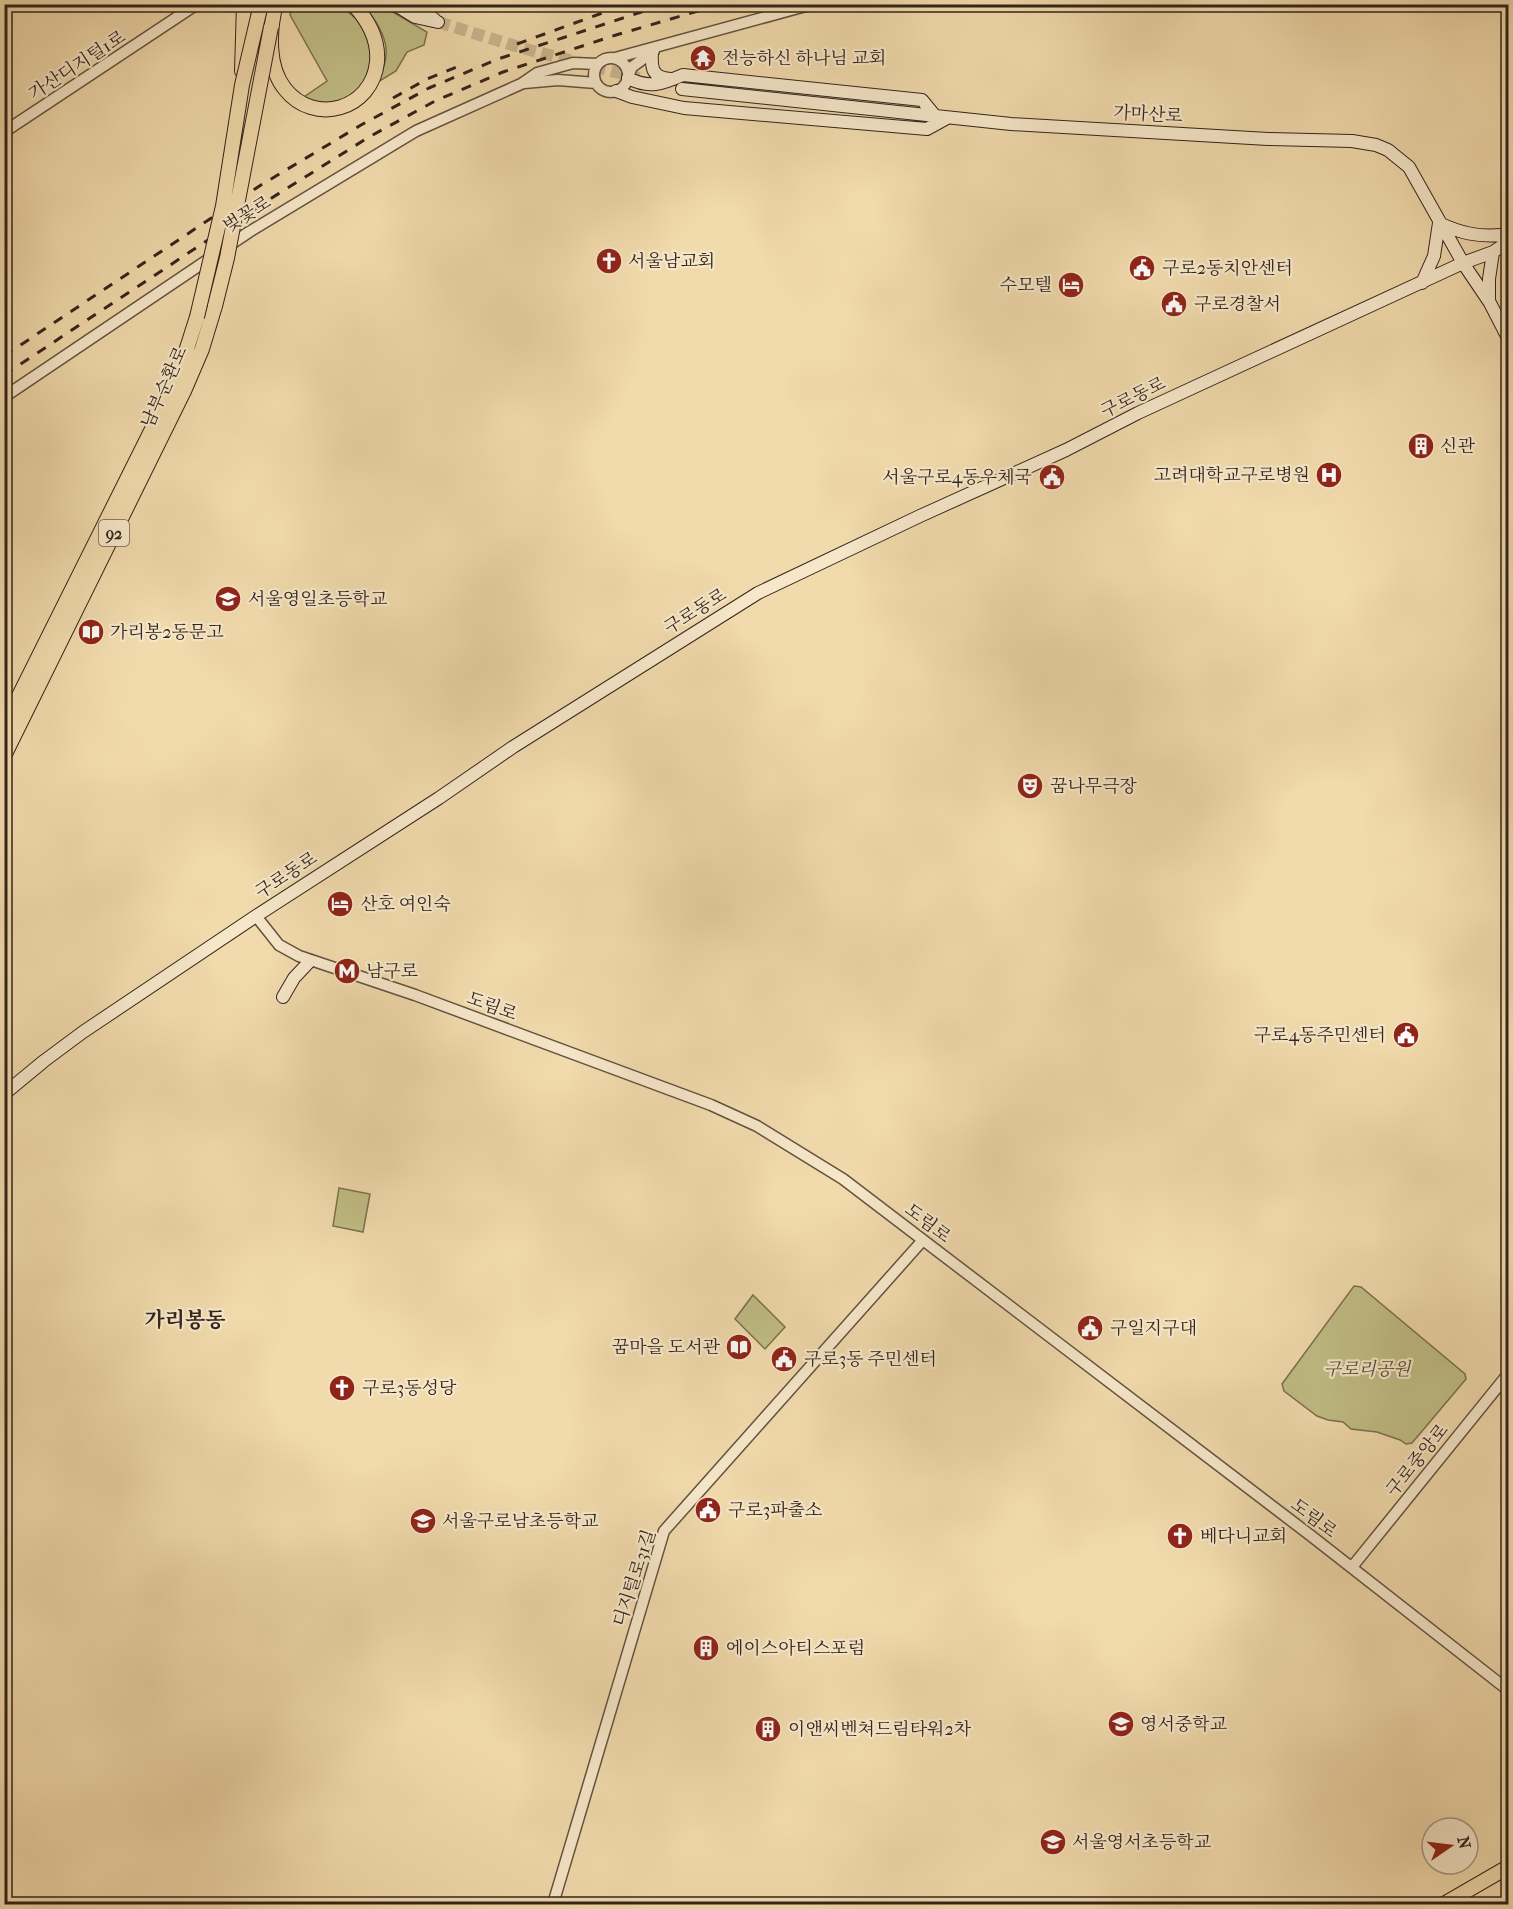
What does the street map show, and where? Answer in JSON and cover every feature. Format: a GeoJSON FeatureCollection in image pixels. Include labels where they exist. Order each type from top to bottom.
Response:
{"type":"FeatureCollection","features":[{"type":"Feature","properties":{"kind":"main road"},"geometry":{"type":"LineString","coordinates":[[242,86],[244,4]]}},
{"type":"Feature","properties":{"kind":"main road","name":"남부순환로"},"geometry":{"type":"LineString","coordinates":[[4,726],[158,417],[182,364],[197,317],[223,206],[242,86],[261,4]]}},
{"type":"Feature","properties":{"kind":"main road","name":"남부순환로"},"geometry":{"type":"LineString","coordinates":[[4,756],[184,391],[202,349],[227,258],[276,4]]}},
{"type":"Feature","properties":{"kind":"main road"},"geometry":{"type":"LineString","coordinates":[[345,4],[363,15]]}},
{"type":"Feature","properties":{"kind":"main road"},"geometry":{"type":"LineString","coordinates":[[271,27],[276,71],[285,90],[305,105],[329,109],[354,102],[367,90],[374,78],[377,58],[375,40],[363,15],[353,4]]}},
{"type":"Feature","properties":{"kind":"main road"},"geometry":{"type":"LineString","coordinates":[[394,4],[415,17],[438,22]]}},
{"type":"Feature","properties":{"kind":"main road"},"geometry":{"type":"LineString","coordinates":[[415,4],[438,22]]}},
{"type":"Feature","properties":{"kind":"main road"},"geometry":{"type":"LineString","coordinates":[[425,4],[438,22]]}},
{"type":"Feature","properties":{"kind":"main road"},"geometry":{"type":"LineString","coordinates":[[657,49],[653,68],[656,76],[680,81]]}},
{"type":"Feature","properties":{"kind":"main road"},"geometry":{"type":"LineString","coordinates":[[628,76],[640,84],[650,85],[680,81]]}},
{"type":"Feature","properties":{"kind":"main road"},"geometry":{"type":"LineString","coordinates":[[680,81],[668,87],[667,96],[670,102],[681,108]]}},
{"type":"Feature","properties":{"kind":"main road","name":"가마산로"},"geometry":{"type":"LineString","coordinates":[[680,81],[941,118],[1268,139],[1352,141],[1376,145],[1399,158],[1409,167],[1463,263],[1490,303],[1509,338]]}},
{"type":"Feature","properties":{"kind":"main road"},"geometry":{"type":"LineString","coordinates":[[616,92],[681,108],[927,129],[941,118]]}},
{"type":"Feature","properties":{"kind":"main road"},"geometry":{"type":"LineString","coordinates":[[1422,283],[1434,256],[1440,223],[1473,235],[1506,236]]}},
{"type":"Feature","properties":{"kind":"main road","name":"구로동로"},"geometry":{"type":"LineString","coordinates":[[4,1094],[82,1032],[256,916],[439,798],[513,747],[758,593],[1065,450],[1138,413],[1463,263],[1493,252],[1506,236]]}},
{"type":"Feature","properties":{"kind":"main road","name":"구로동로"},"geometry":{"type":"LineString","coordinates":[[1463,263],[1506,236]]}},
{"type":"Feature","properties":{"kind":"main road"},"geometry":{"type":"LineString","coordinates":[[1490,303],[1489,279],[1493,252]]}},
{"type":"Feature","properties":{"kind":"main road"},"geometry":{"type":"LineString","coordinates":[[283,997],[294,978],[310,960]]}},
{"type":"Feature","properties":{"kind":"main road"},"geometry":{"type":"LineString","coordinates":[[1444,1905],[1509,1867]]}},
{"type":"Feature","properties":{"kind":"main road"},"geometry":{"type":"LineString","coordinates":[[4,1902],[9,1905]]}},
{"type":"Feature","properties":{"kind":"street","name":"가산디지털1로"},"geometry":{"type":"LineString","coordinates":[[4,132],[197,4]]}},
{"type":"Feature","properties":{"kind":"street"},"geometry":{"type":"LineString","coordinates":[[657,49],[632,67],[624,86],[616,92],[604,90],[596,83],[594,73],[598,64],[606,58],[657,49],[813,4]]}},
{"type":"Feature","properties":{"kind":"street"},"geometry":{"type":"LineString","coordinates":[[615,58],[623,62],[628,76]]}},
{"type":"Feature","properties":{"kind":"street","name":"벚꽃로"},"geometry":{"type":"LineString","coordinates":[[4,397],[249,232],[416,131],[521,84],[537,73],[573,63],[598,64]]}},
{"type":"Feature","properties":{"kind":"street","name":"벚꽃로"},"geometry":{"type":"LineString","coordinates":[[521,84],[558,80],[596,83]]}},
{"type":"Feature","properties":{"kind":"street","name":"도림로"},"geometry":{"type":"LineString","coordinates":[[256,916],[279,945],[310,960],[415,995],[711,1105],[757,1126],[817,1162],[843,1179],[1509,1689]]}},
{"type":"Feature","properties":{"kind":"street","name":"디지털로31길"},"geometry":{"type":"LineString","coordinates":[[553,1905],[664,1531],[923,1240]]}},
{"type":"Feature","properties":{"kind":"street","name":"구로중앙로"},"geometry":{"type":"LineString","coordinates":[[1352,1567],[1509,1374]]}},
{"type":"Feature","properties":{"kind":"green space"},"geometry":{"type":"Polygon","coordinates":[[[292,5],[338,5],[363,28],[370,45],[371,63],[366,79],[355,92],[341,101],[324,103],[304,97],[327,81],[290,15],[292,5]]]}},
{"type":"Feature","properties":{"kind":"green space"},"geometry":{"type":"Polygon","coordinates":[[[362,5],[381,5],[427,32],[424,45],[407,52],[396,71],[378,82],[386,58],[385,42],[375,21],[362,5]]]}},
{"type":"Feature","properties":{"kind":"green space"},"geometry":{"type":"Polygon","coordinates":[[[339,1188],[370,1194],[363,1232],[333,1226],[339,1188]]]}},
{"type":"Feature","properties":{"kind":"green space","name":"구로리공원"},"geometry":{"type":"Polygon","coordinates":[[[1354,1286],[1361,1287],[1465,1374],[1466,1379],[1412,1443],[1406,1444],[1377,1432],[1351,1429],[1343,1422],[1317,1416],[1284,1391],[1282,1384],[1354,1286]]]}},
{"type":"Feature","properties":{"kind":"green space"},"geometry":{"type":"Polygon","coordinates":[[[753,1295],[785,1327],[765,1349],[735,1319],[753,1295]]]}},
{"type":"Feature","properties":{"kind":"tunnel"},"geometry":{"type":"LineString","coordinates":[[438,22],[522,48],[639,78]]}},
{"type":"Feature","properties":{"kind":"railway"},"geometry":{"type":"LineString","coordinates":[[517,44],[627,4]]}},
{"type":"Feature","properties":{"kind":"railway"},"geometry":{"type":"LineString","coordinates":[[4,356],[261,185],[361,125],[429,88],[498,59],[666,4]]}},
{"type":"Feature","properties":{"kind":"railway"},"geometry":{"type":"LineString","coordinates":[[4,375],[270,199],[369,137],[435,101],[503,72],[616,35],[722,4]]}},
{"type":"Feature","properties":{"kind":"railway"},"geometry":{"type":"LineString","coordinates":[[393,98],[427,79],[464,64]]}},
{"type":"Feature","properties":{"kind":"place","name":"전능하신 하나님 교회"},"geometry":{"type":"Point","coordinates":[703,58]}},
{"type":"Feature","properties":{"kind":"place","name":"서울남교회"},"geometry":{"type":"Point","coordinates":[609,261]}},
{"type":"Feature","properties":{"kind":"place","name":"구로2동치안센터"},"geometry":{"type":"Point","coordinates":[1142,268]}},
{"type":"Feature","properties":{"kind":"place","name":"수모텔"},"geometry":{"type":"Point","coordinates":[1071,285]}},
{"type":"Feature","properties":{"kind":"place","name":"구로경찰서"},"geometry":{"type":"Point","coordinates":[1174,304]}},
{"type":"Feature","properties":{"kind":"place","name":"신관"},"geometry":{"type":"Point","coordinates":[1421,446]}},
{"type":"Feature","properties":{"kind":"place","name":"고려대학교구로병원"},"geometry":{"type":"Point","coordinates":[1329,475]}},
{"type":"Feature","properties":{"kind":"place","name":"서울구로4동우체국"},"geometry":{"type":"Point","coordinates":[1052,477]}},
{"type":"Feature","properties":{"kind":"place","name":"서울영일초등학교"},"geometry":{"type":"Point","coordinates":[228,599]}},
{"type":"Feature","properties":{"kind":"place","name":"가리봉2동문고"},"geometry":{"type":"Point","coordinates":[91,632]}},
{"type":"Feature","properties":{"kind":"place","name":"꿈나무극장"},"geometry":{"type":"Point","coordinates":[1030,786]}},
{"type":"Feature","properties":{"kind":"place","name":"산호 여인숙"},"geometry":{"type":"Point","coordinates":[340,904]}},
{"type":"Feature","properties":{"kind":"place","name":"남구로"},"geometry":{"type":"Point","coordinates":[347,971]}},
{"type":"Feature","properties":{"kind":"place","name":"구로4동주민센터"},"geometry":{"type":"Point","coordinates":[1406,1035]}},
{"type":"Feature","properties":{"kind":"place","name":"구일지구대"},"geometry":{"type":"Point","coordinates":[1090,1328]}},
{"type":"Feature","properties":{"kind":"place","name":"꿈마을 도서관"},"geometry":{"type":"Point","coordinates":[739,1347]}},
{"type":"Feature","properties":{"kind":"place","name":"구로3동 주민센터"},"geometry":{"type":"Point","coordinates":[784,1359]}},
{"type":"Feature","properties":{"kind":"place","name":"구로3동성당"},"geometry":{"type":"Point","coordinates":[342,1388]}},
{"type":"Feature","properties":{"kind":"place","name":"구로3파출소"},"geometry":{"type":"Point","coordinates":[708,1510]}},
{"type":"Feature","properties":{"kind":"place","name":"서울구로남초등학교"},"geometry":{"type":"Point","coordinates":[423,1521]}},
{"type":"Feature","properties":{"kind":"place","name":"베다니교회"},"geometry":{"type":"Point","coordinates":[1180,1536]}},
{"type":"Feature","properties":{"kind":"place","name":"에이스아티스포럼"},"geometry":{"type":"Point","coordinates":[706,1648]}},
{"type":"Feature","properties":{"kind":"place","name":"영서중학교"},"geometry":{"type":"Point","coordinates":[1121,1724]}},
{"type":"Feature","properties":{"kind":"place","name":"이앤씨벤쳐드림타워2차"},"geometry":{"type":"Point","coordinates":[768,1729]}},
{"type":"Feature","properties":{"kind":"place","name":"서울영서초등학교"},"geometry":{"type":"Point","coordinates":[1053,1842]}},
{"type":"Feature","properties":{"kind":"district","name":"가리봉동"},"geometry":{"type":"Point","coordinates":[185,1320]}}]}
